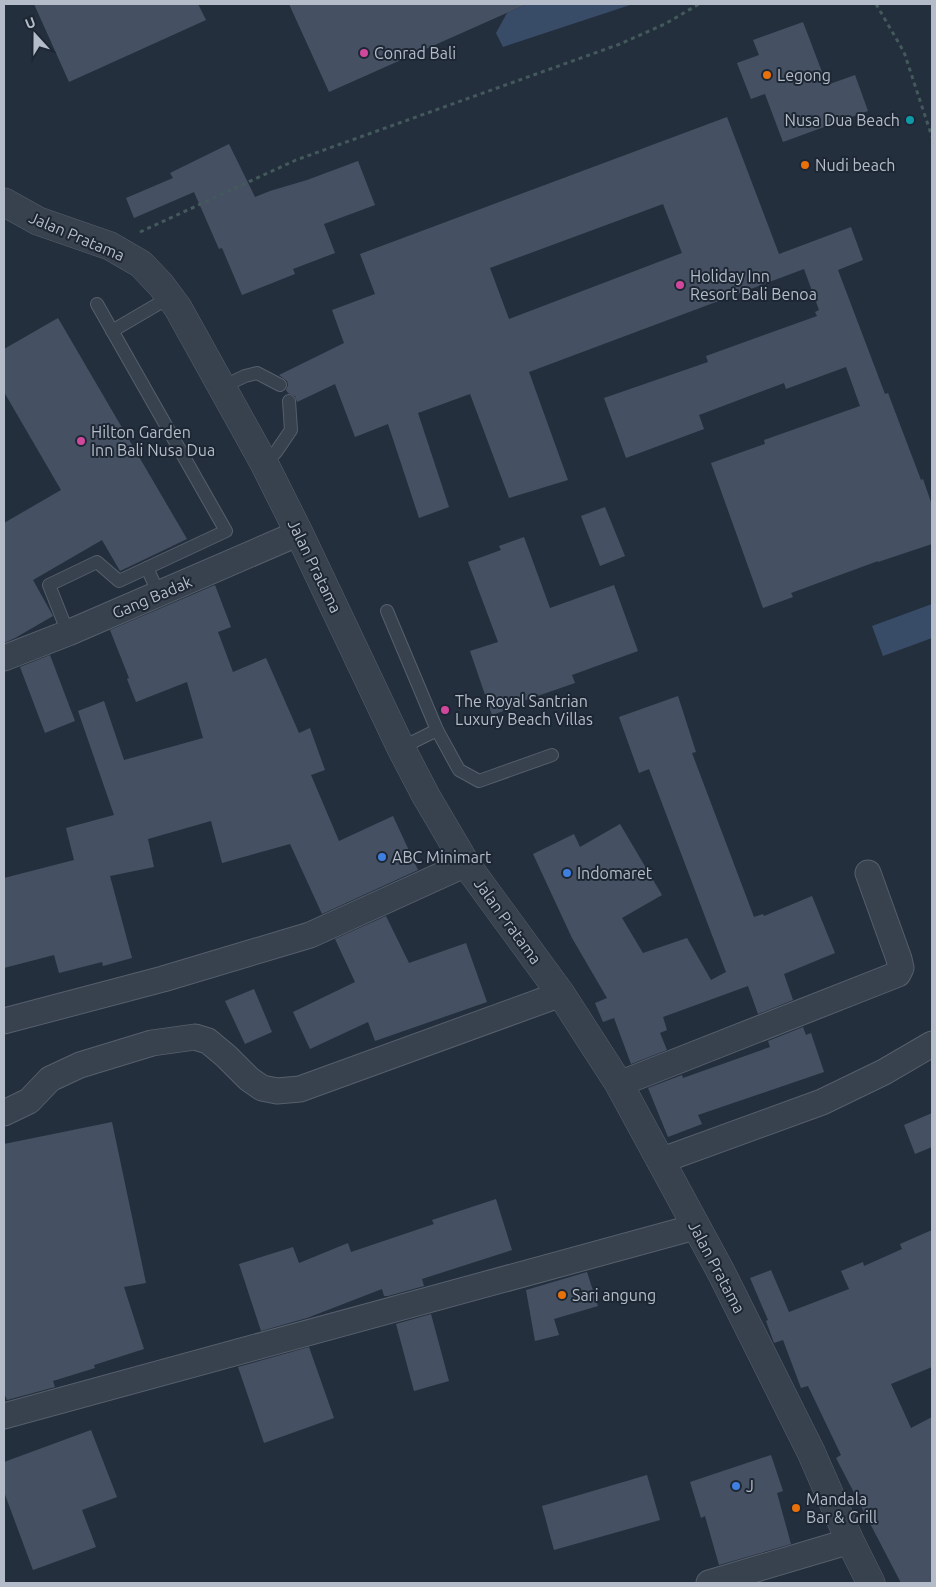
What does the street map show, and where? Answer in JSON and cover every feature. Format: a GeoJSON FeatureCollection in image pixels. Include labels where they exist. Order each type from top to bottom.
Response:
{"type":"FeatureCollection","features":[{"type":"Feature","properties":{"kind":"street","name":"Jalan Pratama"},"geometry":{"type":"LineString","coordinates":[[4,202],[38,221],[110,246],[140,264],[161,285],[178,308],[264,462],[401,748],[426,796],[466,864],[561,994],[619,1084],[721,1272],[811,1452],[850,1541],[871,1583]]}},
{"type":"Feature","properties":{"kind":"street","name":"Gang Badak"},"geometry":{"type":"LineString","coordinates":[[4,658],[68,633],[299,533]]}},
{"type":"Feature","properties":{"kind":"street"},"geometry":{"type":"LineString","coordinates":[[4,1021],[163,979],[310,935],[466,864]]}},
{"type":"Feature","properties":{"kind":"street"},"geometry":{"type":"LineString","coordinates":[[619,1084],[898,974],[901,968],[899,959],[868,873]]}},
{"type":"Feature","properties":{"kind":"street"},"geometry":{"type":"LineString","coordinates":[[4,1113],[29,1101],[50,1079],[80,1065],[152,1043],[195,1037],[208,1041],[249,1079],[262,1088],[277,1091],[300,1090],[561,994]]}},
{"type":"Feature","properties":{"kind":"street"},"geometry":{"type":"LineString","coordinates":[[660,1161],[822,1102],[884,1072],[932,1044]]}},
{"type":"Feature","properties":{"kind":"street"},"geometry":{"type":"LineString","coordinates":[[4,1416],[696,1227]]}},
{"type":"Feature","properties":{"kind":"street"},"geometry":{"type":"LineString","coordinates":[[709,1583],[850,1541]]}},
{"type":"Feature","properties":{"kind":"lane"},"geometry":{"type":"LineString","coordinates":[[112,330],[170,297]]}},
{"type":"Feature","properties":{"kind":"lane"},"geometry":{"type":"LineString","coordinates":[[68,633],[49,584],[97,562],[119,581],[226,531],[97,304]]}},
{"type":"Feature","properties":{"kind":"lane"},"geometry":{"type":"LineString","coordinates":[[222,387],[245,376],[257,373],[280,385]]}},
{"type":"Feature","properties":{"kind":"lane"},"geometry":{"type":"LineString","coordinates":[[264,462],[276,452],[291,430],[289,401]]}},
{"type":"Feature","properties":{"kind":"lane"},"geometry":{"type":"LineString","coordinates":[[146,568],[160,594]]}},
{"type":"Feature","properties":{"kind":"lane"},"geometry":{"type":"LineString","coordinates":[[387,611],[438,730],[459,770],[479,781],[552,755]]}},
{"type":"Feature","properties":{"kind":"lane"},"geometry":{"type":"LineString","coordinates":[[401,748],[438,730]]}},
{"type":"Feature","properties":{"kind":"path"},"geometry":{"type":"LineString","coordinates":[[110,246],[296,160],[620,44],[665,24],[699,4]]}},
{"type":"Feature","properties":{"kind":"path"},"geometry":{"type":"LineString","coordinates":[[876,4],[904,52],[932,137]]}},
{"type":"Feature","properties":{"kind":"water"},"geometry":{"type":"Polygon","coordinates":[[[527,4],[633,4],[503,47],[496,33],[507,13],[527,4]]]}},
{"type":"Feature","properties":{"kind":"water"},"geometry":{"type":"Polygon","coordinates":[[[932,604],[932,638],[883,656],[872,626],[932,604]]]}},
{"type":"Feature","properties":{"kind":"building"},"geometry":{"type":"Polygon","coordinates":[[[34,4],[198,4],[206,20],[69,82],[34,4]]]}},
{"type":"Feature","properties":{"kind":"building","name":"Conrad Bali"},"geometry":{"type":"Polygon","coordinates":[[[289,4],[527,4],[329,92],[289,4]]]}},
{"type":"Feature","properties":{"kind":"building"},"geometry":{"type":"Polygon","coordinates":[[[803,22],[827,85],[855,75],[868,111],[783,142],[765,94],[751,99],[737,63],[759,55],[753,40],[803,22]]]}},
{"type":"Feature","properties":{"kind":"building"},"geometry":{"type":"Polygon","coordinates":[[[727,117],[779,254],[851,227],[863,260],[838,270],[885,394],[888,393],[932,505],[932,544],[878,561],[791,593],[793,597],[763,608],[711,463],[765,444],[764,440],[860,406],[846,367],[786,389],[784,383],[699,415],[704,429],[626,458],[604,398],[708,362],[706,356],[817,316],[815,312],[819,310],[804,269],[529,372],[568,480],[509,498],[470,394],[418,413],[449,507],[419,518],[388,424],[355,437],[335,384],[297,402],[295,396],[286,390],[287,381],[279,375],[344,343],[332,310],[375,294],[360,254],[727,117]],[[663,204],[490,268],[509,319],[682,253],[663,204]]]}},
{"type":"Feature","properties":{"kind":"building"},"geometry":{"type":"Polygon","coordinates":[[[229,144],[255,197],[358,161],[375,205],[324,224],[335,253],[293,269],[295,274],[242,295],[222,248],[219,249],[194,192],[134,218],[126,198],[173,178],[170,173],[229,144]]]}},
{"type":"Feature","properties":{"kind":"building","name":"Hilton Garden Inn Bali Nusa Dua"},"geometry":{"type":"Polygon","coordinates":[[[58,318],[187,539],[120,571],[102,540],[33,580],[53,616],[4,643],[4,523],[61,490],[4,392],[4,349],[58,318]]]}},
{"type":"Feature","properties":{"kind":"building"},"geometry":{"type":"Polygon","coordinates":[[[605,507],[625,556],[600,566],[581,516],[605,507]]]}},
{"type":"Feature","properties":{"kind":"building"},"geometry":{"type":"Polygon","coordinates":[[[524,537],[550,608],[614,585],[638,651],[572,675],[575,683],[520,702],[521,705],[492,715],[470,651],[498,642],[468,562],[501,550],[499,546],[524,537]]]}},
{"type":"Feature","properties":{"kind":"building"},"geometry":{"type":"Polygon","coordinates":[[[215,585],[231,627],[218,632],[233,672],[266,658],[299,733],[310,728],[325,770],[311,775],[339,841],[393,816],[418,870],[322,914],[290,844],[222,863],[211,821],[148,839],[154,867],[110,876],[132,958],[103,966],[102,962],[59,973],[54,955],[4,968],[4,878],[74,860],[66,828],[114,815],[78,711],[104,701],[124,760],[203,738],[187,682],[136,702],[127,679],[129,678],[110,630],[215,585]]]}},
{"type":"Feature","properties":{"kind":"building"},"geometry":{"type":"Polygon","coordinates":[[[50,655],[75,721],[45,733],[20,667],[50,655]]]}},
{"type":"Feature","properties":{"kind":"building"},"geometry":{"type":"Polygon","coordinates":[[[678,696],[696,752],[692,753],[754,917],[763,914],[764,916],[812,896],[835,953],[784,974],[793,1000],[758,1014],[748,986],[663,1017],[667,1030],[660,1033],[667,1050],[631,1064],[614,1018],[603,1022],[595,1003],[607,998],[572,938],[533,854],[574,834],[580,847],[620,824],[662,895],[622,918],[643,953],[687,938],[711,980],[726,972],[649,769],[639,773],[619,717],[678,696]]]}},
{"type":"Feature","properties":{"kind":"building"},"geometry":{"type":"Polygon","coordinates":[[[386,916],[409,963],[466,943],[487,1002],[375,1041],[368,1022],[310,1049],[293,1012],[355,982],[335,939],[386,916]]]}},
{"type":"Feature","properties":{"kind":"building"},"geometry":{"type":"Polygon","coordinates":[[[254,989],[272,1032],[245,1044],[225,1001],[254,989]]]}},
{"type":"Feature","properties":{"kind":"building"},"geometry":{"type":"Polygon","coordinates":[[[803,1027],[806,1035],[811,1033],[824,1072],[698,1115],[702,1124],[668,1137],[648,1088],[682,1075],[683,1078],[770,1047],[768,1041],[803,1027]]]}},
{"type":"Feature","properties":{"kind":"building"},"geometry":{"type":"Polygon","coordinates":[[[932,1113],[932,1147],[915,1154],[904,1125],[932,1113]]]}},
{"type":"Feature","properties":{"kind":"building"},"geometry":{"type":"Polygon","coordinates":[[[112,1122],[146,1283],[124,1287],[144,1349],[94,1365],[95,1368],[53,1381],[55,1387],[7,1400],[4,1393],[4,1144],[112,1122]]]}},
{"type":"Feature","properties":{"kind":"building"},"geometry":{"type":"Polygon","coordinates":[[[496,1199],[512,1250],[422,1279],[424,1286],[388,1296],[384,1296],[382,1289],[307,1318],[261,1331],[239,1264],[293,1247],[299,1263],[348,1243],[351,1252],[434,1224],[432,1220],[496,1199]]]}},
{"type":"Feature","properties":{"kind":"building"},"geometry":{"type":"Polygon","coordinates":[[[932,1230],[932,1367],[891,1384],[911,1428],[932,1417],[932,1583],[901,1583],[836,1458],[841,1455],[808,1386],[801,1388],[783,1340],[774,1343],[766,1321],[768,1320],[750,1278],[771,1270],[789,1312],[849,1289],[841,1271],[863,1262],[864,1266],[902,1249],[900,1244],[932,1230]]]}},
{"type":"Feature","properties":{"kind":"building"},"geometry":{"type":"Polygon","coordinates":[[[587,1272],[598,1306],[554,1319],[559,1335],[535,1341],[526,1290],[587,1272]]]}},
{"type":"Feature","properties":{"kind":"building"},"geometry":{"type":"Polygon","coordinates":[[[431,1314],[449,1381],[414,1391],[396,1324],[431,1314]]]}},
{"type":"Feature","properties":{"kind":"building"},"geometry":{"type":"Polygon","coordinates":[[[309,1347],[334,1418],[264,1443],[238,1367],[309,1347]]]}},
{"type":"Feature","properties":{"kind":"building"},"geometry":{"type":"Polygon","coordinates":[[[91,1430],[117,1497],[82,1510],[96,1547],[33,1570],[4,1492],[4,1462],[91,1430]]]}},
{"type":"Feature","properties":{"kind":"building"},"geometry":{"type":"Polygon","coordinates":[[[771,1455],[783,1491],[777,1493],[791,1544],[719,1565],[705,1516],[701,1518],[690,1482],[771,1455]]]}},
{"type":"Feature","properties":{"kind":"building"},"geometry":{"type":"Polygon","coordinates":[[[647,1475],[660,1520],[554,1550],[542,1506],[647,1475]]]}},
{"type":"Feature","properties":{"kind":"place","name":"Conrad Bali"},"geometry":{"type":"Point","coordinates":[364,53]}},
{"type":"Feature","properties":{"kind":"place","name":"Legong"},"geometry":{"type":"Point","coordinates":[767,75]}},
{"type":"Feature","properties":{"kind":"place","name":"Nusa Dua Beach"},"geometry":{"type":"Point","coordinates":[910,120]}},
{"type":"Feature","properties":{"kind":"place","name":"Nudi beach"},"geometry":{"type":"Point","coordinates":[805,165]}},
{"type":"Feature","properties":{"kind":"place","name":"Holiday Inn Resort Bali Benoa"},"geometry":{"type":"Point","coordinates":[680,285]}},
{"type":"Feature","properties":{"kind":"place","name":"Hilton Garden Inn Bali Nusa Dua"},"geometry":{"type":"Point","coordinates":[81,441]}},
{"type":"Feature","properties":{"kind":"place","name":"The Royal Santrian Luxury Beach Villas"},"geometry":{"type":"Point","coordinates":[445,710]}},
{"type":"Feature","properties":{"kind":"place","name":"ABC Minimart"},"geometry":{"type":"Point","coordinates":[382,857]}},
{"type":"Feature","properties":{"kind":"place","name":"Indomaret"},"geometry":{"type":"Point","coordinates":[567,873]}},
{"type":"Feature","properties":{"kind":"place","name":"Sari angung"},"geometry":{"type":"Point","coordinates":[562,1295]}},
{"type":"Feature","properties":{"kind":"place","name":"J"},"geometry":{"type":"Point","coordinates":[736,1486]}},
{"type":"Feature","properties":{"kind":"place","name":"Mandala Bar & Grill"},"geometry":{"type":"Point","coordinates":[796,1508]}}]}
